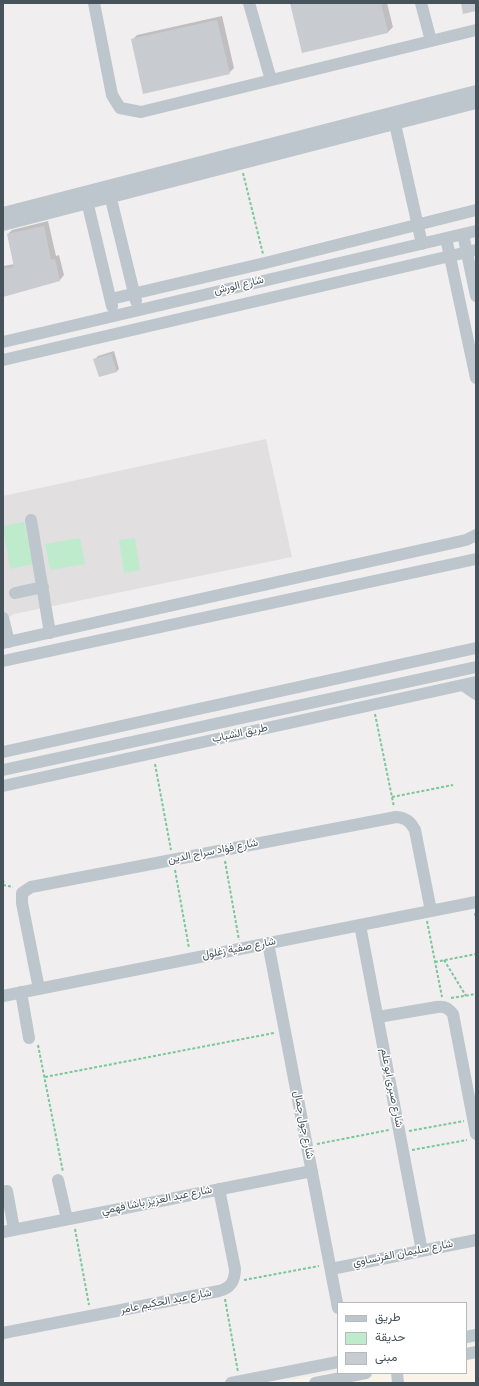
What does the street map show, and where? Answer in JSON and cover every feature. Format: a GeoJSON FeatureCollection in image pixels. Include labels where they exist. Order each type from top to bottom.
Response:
{"type":"FeatureCollection","features":[{"type":"Feature","properties":{"kind":"street"},"geometry":{"type":"LineString","coordinates":[[94,3],[112,95],[120,108],[141,112],[476,30]]}},
{"type":"Feature","properties":{"kind":"street"},"geometry":{"type":"LineString","coordinates":[[249,3],[271,80]]}},
{"type":"Feature","properties":{"kind":"street"},"geometry":{"type":"LineString","coordinates":[[421,3],[431,41]]}},
{"type":"Feature","properties":{"kind":"street"},"geometry":{"type":"LineString","coordinates":[[109,192],[241,164],[476,91]]}},
{"type":"Feature","properties":{"kind":"street"},"geometry":{"type":"LineString","coordinates":[[3,225],[86,198],[393,118],[476,103]]}},
{"type":"Feature","properties":{"kind":"street"},"geometry":{"type":"LineString","coordinates":[[393,118],[422,244]]}},
{"type":"Feature","properties":{"kind":"street"},"geometry":{"type":"LineString","coordinates":[[109,192],[138,310]]}},
{"type":"Feature","properties":{"kind":"street"},"geometry":{"type":"LineString","coordinates":[[3,213],[86,198]]}},
{"type":"Feature","properties":{"kind":"street"},"geometry":{"type":"LineString","coordinates":[[86,198],[115,315]]}},
{"type":"Feature","properties":{"kind":"street"},"geometry":{"type":"LineString","coordinates":[[111,299],[265,264],[476,210]]}},
{"type":"Feature","properties":{"kind":"street","name":"شارع الورش"},"geometry":{"type":"LineString","coordinates":[[3,342],[476,231]]}},
{"type":"Feature","properties":{"kind":"street"},"geometry":{"type":"LineString","coordinates":[[463,234],[471,251],[476,296]]}},
{"type":"Feature","properties":{"kind":"street"},"geometry":{"type":"LineString","coordinates":[[446,238],[476,378]]}},
{"type":"Feature","properties":{"kind":"street","name":"شارع الورش"},"geometry":{"type":"LineString","coordinates":[[3,360],[471,251]]}},
{"type":"Feature","properties":{"kind":"street"},"geometry":{"type":"LineString","coordinates":[[32,520],[50,633]]}},
{"type":"Feature","properties":{"kind":"street"},"geometry":{"type":"LineString","coordinates":[[3,618],[6,642],[466,540],[476,535]]}},
{"type":"Feature","properties":{"kind":"street"},"geometry":{"type":"LineString","coordinates":[[3,661],[476,559]]}},
{"type":"Feature","properties":{"kind":"street"},"geometry":{"type":"LineString","coordinates":[[15,593],[43,587]]}},
{"type":"Feature","properties":{"kind":"street"},"geometry":{"type":"LineString","coordinates":[[203,599],[207,616]]}},
{"type":"Feature","properties":{"kind":"street"},"geometry":{"type":"LineString","coordinates":[[121,617],[125,634]]}},
{"type":"Feature","properties":{"kind":"street"},"geometry":{"type":"LineString","coordinates":[[3,752],[476,648]]}},
{"type":"Feature","properties":{"kind":"street","name":"طريق الشباب"},"geometry":{"type":"LineString","coordinates":[[3,770],[476,667]]}},
{"type":"Feature","properties":{"kind":"street","name":"طريق الشباب"},"geometry":{"type":"LineString","coordinates":[[3,786],[476,682]]}},
{"type":"Feature","properties":{"kind":"street"},"geometry":{"type":"LineString","coordinates":[[463,685],[476,694]]}},
{"type":"Feature","properties":{"kind":"street"},"geometry":{"type":"LineString","coordinates":[[396,817],[404,818],[411,823],[415,830],[428,912]]}},
{"type":"Feature","properties":{"kind":"street","name":"شارع فؤاد سراج الدين"},"geometry":{"type":"LineString","coordinates":[[39,989],[22,903],[22,894],[27,889],[396,817]]}},
{"type":"Feature","properties":{"kind":"street","name":"شارع صفية زغلول"},"geometry":{"type":"LineString","coordinates":[[3,996],[476,902]]}},
{"type":"Feature","properties":{"kind":"street","name":"شارع صبرى ابو علم"},"geometry":{"type":"LineString","coordinates":[[360,925],[422,1251]]}},
{"type":"Feature","properties":{"kind":"street","name":"شارع جول جمال"},"geometry":{"type":"LineString","coordinates":[[268,943],[337,1303]]}},
{"type":"Feature","properties":{"kind":"street"},"geometry":{"type":"LineString","coordinates":[[20,992],[33,1038]]}},
{"type":"Feature","properties":{"kind":"street"},"geometry":{"type":"LineString","coordinates":[[378,1017],[437,1007],[449,1009],[453,1014],[473,1119],[472,1137]]}},
{"type":"Feature","properties":{"kind":"street","name":"شارع عبد العزيز باشا فهمي"},"geometry":{"type":"LineString","coordinates":[[8,1231],[312,1171]]}},
{"type":"Feature","properties":{"kind":"street"},"geometry":{"type":"LineString","coordinates":[[61,1179],[70,1219]]}},
{"type":"Feature","properties":{"kind":"street"},"geometry":{"type":"LineString","coordinates":[[219,1189],[235,1269],[228,1286]]}},
{"type":"Feature","properties":{"kind":"street"},"geometry":{"type":"LineString","coordinates":[[7,1191],[8,1231]]}},
{"type":"Feature","properties":{"kind":"street","name":"شارع سليمان الفرنساوي"},"geometry":{"type":"LineString","coordinates":[[330,1266],[422,1251],[476,1240]]}},
{"type":"Feature","properties":{"kind":"street","name":"شارع عبد الحكيم عامر"},"geometry":{"type":"LineString","coordinates":[[3,1333],[91,1316],[228,1286]]}},
{"type":"Feature","properties":{"kind":"street"},"geometry":{"type":"LineString","coordinates":[[236,1382],[337,1362]]}},
{"type":"Feature","properties":{"kind":"street"},"geometry":{"type":"LineString","coordinates":[[315,1383],[351,1374]]}},
{"type":"Feature","properties":{"kind":"path"},"geometry":{"type":"LineString","coordinates":[[241,164],[265,264]]}},
{"type":"Feature","properties":{"kind":"path"},"geometry":{"type":"LineString","coordinates":[[374,705],[396,817]]}},
{"type":"Feature","properties":{"kind":"path"},"geometry":{"type":"LineString","coordinates":[[392,797],[452,785]]}},
{"type":"Feature","properties":{"kind":"path"},"geometry":{"type":"LineString","coordinates":[[223,850],[240,949]]}},
{"type":"Feature","properties":{"kind":"path"},"geometry":{"type":"LineString","coordinates":[[3,880],[4,885]]}},
{"type":"Feature","properties":{"kind":"path"},"geometry":{"type":"LineString","coordinates":[[428,912],[442,999],[476,994]]}},
{"type":"Feature","properties":{"kind":"path"},"geometry":{"type":"LineString","coordinates":[[435,962],[476,954]]}},
{"type":"Feature","properties":{"kind":"path"},"geometry":{"type":"LineString","coordinates":[[444,960],[466,996]]}},
{"type":"Feature","properties":{"kind":"path"},"geometry":{"type":"LineString","coordinates":[[44,1077],[285,1031]]}},
{"type":"Feature","properties":{"kind":"path"},"geometry":{"type":"LineString","coordinates":[[33,1038],[44,1077],[61,1179]]}},
{"type":"Feature","properties":{"kind":"path"},"geometry":{"type":"LineString","coordinates":[[307,1146],[473,1119]]}},
{"type":"Feature","properties":{"kind":"path"},"geometry":{"type":"LineString","coordinates":[[403,1151],[472,1137]]}},
{"type":"Feature","properties":{"kind":"path"},"geometry":{"type":"LineString","coordinates":[[70,1219],[91,1316]]}},
{"type":"Feature","properties":{"kind":"path"},"geometry":{"type":"LineString","coordinates":[[236,1382],[228,1286],[330,1266]]}},
{"type":"Feature","properties":{"kind":"shaded area"},"geometry":{"type":"Polygon","coordinates":[[[266,439],[292,557],[14,614],[3,621],[3,496],[266,439]]]}},
{"type":"Feature","properties":{"kind":"shaded area"},"geometry":{"type":"Polygon","coordinates":[[[476,1344],[476,1383],[277,1383],[337,1371],[337,1374],[467,1374],[467,1346],[476,1344]]]}},
{"type":"Feature","properties":{"kind":"green space"},"geometry":{"type":"Polygon","coordinates":[[[24,522],[33,564],[10,569],[3,526],[24,522]]]}},
{"type":"Feature","properties":{"kind":"green space"},"geometry":{"type":"Polygon","coordinates":[[[80,538],[85,564],[50,570],[45,544],[80,538]]]}},
{"type":"Feature","properties":{"kind":"green space"},"geometry":{"type":"Polygon","coordinates":[[[135,538],[140,570],[124,573],[119,540],[135,538]]]}},
{"type":"Feature","properties":{"kind":"building"},"geometry":{"type":"Polygon","coordinates":[[[290,3],[381,3],[388,33],[302,53],[290,3]]]}},
{"type":"Feature","properties":{"kind":"building"},"geometry":{"type":"Polygon","coordinates":[[[461,3],[476,3],[476,11],[463,14],[461,3]]]}},
{"type":"Feature","properties":{"kind":"building"},"geometry":{"type":"Polygon","coordinates":[[[217,20],[230,74],[143,94],[131,39],[217,20]]]}},
{"type":"Feature","properties":{"kind":"building"},"geometry":{"type":"Polygon","coordinates":[[[44,226],[51,260],[55,259],[60,281],[3,297],[3,269],[14,267],[7,234],[44,226]]]}},
{"type":"Feature","properties":{"kind":"building"},"geometry":{"type":"Polygon","coordinates":[[[111,354],[117,372],[99,377],[93,359],[111,354]]]}}]}
